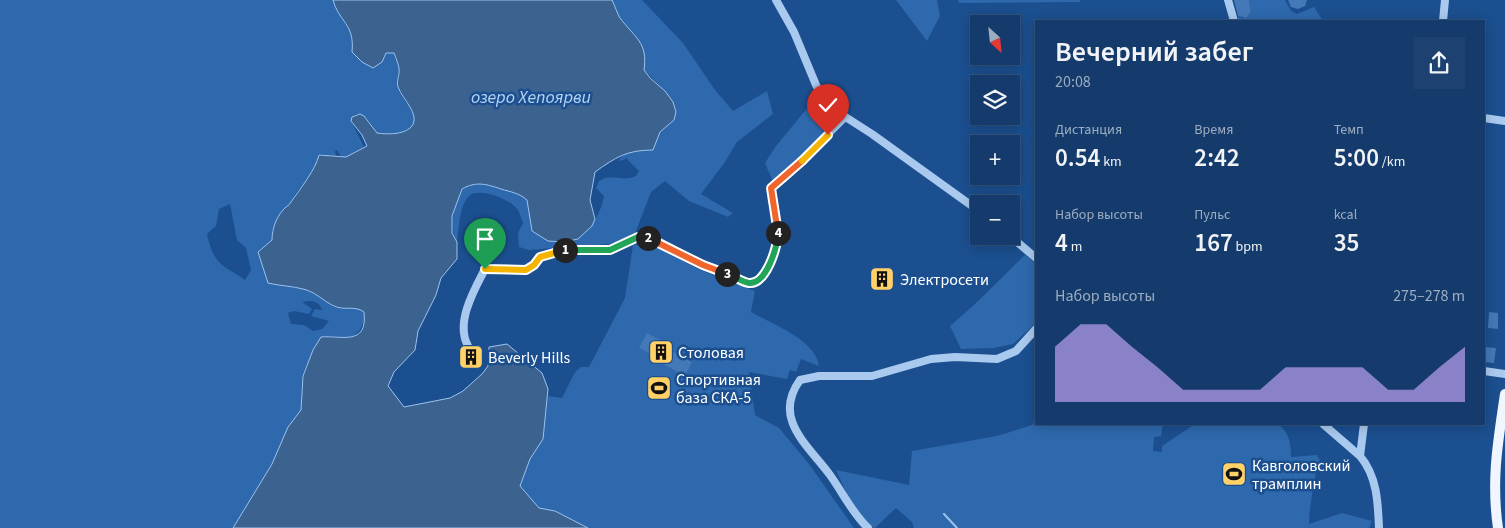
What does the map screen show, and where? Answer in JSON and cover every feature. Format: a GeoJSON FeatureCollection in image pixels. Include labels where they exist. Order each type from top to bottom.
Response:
{"type":"FeatureCollection","features":[{"type":"Feature","properties":{"kind":"main road"},"geometry":{"type":"LineString","coordinates":[[1498,528],[1496,512],[1505,394]]}},
{"type":"Feature","properties":{"kind":"street"},"geometry":{"type":"LineString","coordinates":[[776,0],[794,32],[820,92],[833,109],[970,204]]}},
{"type":"Feature","properties":{"kind":"street"},"geometry":{"type":"LineString","coordinates":[[1228,0],[1234,20]]}},
{"type":"Feature","properties":{"kind":"street"},"geometry":{"type":"LineString","coordinates":[[1443,20],[1445,0]]}},
{"type":"Feature","properties":{"kind":"street"},"geometry":{"type":"LineString","coordinates":[[468,346],[464,332],[467,312],[475,289],[485,269],[526,270],[534,265],[540,257],[557,252],[567,250],[610,250],[638,237],[645,237],[656,240],[703,265],[748,283],[756,282],[762,278],[776,250],[778,238],[771,188],[799,164],[845,117]]}},
{"type":"Feature","properties":{"kind":"street"},"geometry":{"type":"LineString","coordinates":[[1485,118],[1505,121]]}},
{"type":"Feature","properties":{"kind":"street"},"geometry":{"type":"LineString","coordinates":[[1020,244],[1035,257]]}},
{"type":"Feature","properties":{"kind":"street"},"geometry":{"type":"LineString","coordinates":[[868,528],[859,520],[830,476],[793,427],[789,413],[789,400],[793,389],[800,380],[819,376],[872,376],[931,359],[955,357],[997,359],[1016,351],[1035,329]]}},
{"type":"Feature","properties":{"kind":"street"},"geometry":{"type":"LineString","coordinates":[[1485,371],[1505,374]]}},
{"type":"Feature","properties":{"kind":"street"},"geometry":{"type":"LineString","coordinates":[[1324,425],[1360,456],[1369,467],[1375,484],[1379,528]]}},
{"type":"Feature","properties":{"kind":"street"},"geometry":{"type":"LineString","coordinates":[[1360,456],[1364,425]]}},
{"type":"Feature","properties":{"kind":"shaded area"},"geometry":{"type":"Polygon","coordinates":[[[0,0],[333,0],[354,40],[386,53],[394,53],[399,68],[397,82],[399,90],[413,115],[413,127],[396,133],[377,133],[365,117],[354,115],[351,121],[364,147],[346,157],[341,157],[337,150],[335,151],[336,156],[319,154],[317,166],[277,219],[272,231],[272,240],[258,252],[268,283],[312,291],[334,307],[361,310],[364,312],[364,321],[361,327],[351,338],[325,336],[313,350],[302,376],[301,410],[288,428],[272,464],[233,528],[0,528],[0,0]],[[230,204],[219,209],[216,226],[207,234],[218,261],[245,280],[251,270],[246,248],[237,240],[230,204]],[[302,302],[312,309],[309,314],[294,311],[288,313],[291,324],[304,325],[313,331],[322,329],[329,321],[311,316],[315,309],[322,310],[317,303],[302,302]]]}},
{"type":"Feature","properties":{"kind":"shaded area"},"geometry":{"type":"Polygon","coordinates":[[[612,0],[642,0],[683,43],[715,90],[733,111],[767,91],[773,114],[737,142],[725,162],[701,194],[733,213],[728,217],[689,201],[665,181],[651,192],[634,236],[609,244],[529,250],[519,247],[518,233],[523,223],[517,209],[501,198],[486,193],[478,193],[472,194],[465,202],[460,219],[457,242],[454,236],[453,216],[457,202],[462,189],[477,184],[512,192],[527,200],[532,231],[578,239],[598,215],[604,196],[596,188],[599,181],[609,177],[631,178],[636,176],[639,171],[626,158],[618,161],[629,152],[653,150],[660,132],[674,120],[665,91],[644,70],[641,47],[635,36],[620,18],[612,0]]]}},
{"type":"Feature","properties":{"kind":"shaded area"},"geometry":{"type":"Polygon","coordinates":[[[896,0],[937,0],[940,16],[927,41],[896,0]]]}},
{"type":"Feature","properties":{"kind":"shaded area"},"geometry":{"type":"Polygon","coordinates":[[[958,0],[1080,0],[1080,2],[959,3],[958,0]]]}},
{"type":"Feature","properties":{"kind":"shaded area"},"geometry":{"type":"Polygon","coordinates":[[[1249,0],[1285,0],[1291,11],[1297,14],[1314,7],[1322,20],[1238,20],[1238,16],[1242,18],[1251,12],[1249,0]]]}},
{"type":"Feature","properties":{"kind":"shaded area"},"geometry":{"type":"Polygon","coordinates":[[[818,95],[825,108],[837,118],[810,148],[773,182],[765,163],[776,146],[818,95]]]}},
{"type":"Feature","properties":{"kind":"shaded area","name":"Спортивная база СКА-5"},"geometry":{"type":"Polygon","coordinates":[[[633,245],[653,245],[700,270],[755,291],[751,312],[792,334],[810,348],[819,366],[801,359],[796,372],[790,370],[787,379],[749,372],[755,415],[779,428],[809,464],[854,528],[588,528],[555,511],[539,508],[520,486],[530,459],[543,439],[548,396],[562,398],[575,372],[581,367],[589,367],[625,298],[633,245]]]}},
{"type":"Feature","properties":{"kind":"shaded area"},"geometry":{"type":"Polygon","coordinates":[[[1025,255],[1035,263],[1035,324],[1013,344],[994,348],[961,349],[950,326],[1025,255]]]}},
{"type":"Feature","properties":{"kind":"shaded area"},"geometry":{"type":"Polygon","coordinates":[[[1035,422],[1035,425],[1163,425],[1161,436],[1154,437],[1153,451],[1162,452],[1162,446],[1194,425],[1278,425],[1287,434],[1291,457],[1317,455],[1320,461],[1317,463],[1309,524],[1342,513],[1372,521],[1369,528],[914,528],[912,522],[896,508],[875,528],[863,521],[857,513],[836,470],[909,485],[912,451],[997,436],[1032,425],[1035,422]]]}},
{"type":"Feature","properties":{"kind":"water","name":"озеро Хепоярви"},"geometry":{"type":"Polygon","coordinates":[[[333,0],[612,0],[620,18],[642,47],[645,61],[644,70],[673,102],[676,112],[674,120],[660,132],[653,150],[636,151],[622,155],[595,172],[590,200],[595,219],[592,226],[578,239],[564,242],[548,241],[532,231],[527,200],[518,194],[481,184],[467,186],[462,189],[452,216],[452,233],[457,242],[457,259],[441,278],[436,295],[418,331],[415,350],[394,372],[388,386],[404,407],[450,398],[463,391],[482,374],[488,366],[489,347],[507,344],[542,373],[548,389],[543,439],[530,459],[520,486],[539,508],[555,511],[588,528],[233,528],[272,464],[288,427],[301,410],[303,376],[313,350],[321,337],[351,337],[357,335],[362,330],[364,323],[364,312],[361,310],[338,307],[303,289],[268,283],[258,252],[272,240],[278,217],[307,179],[319,155],[346,157],[367,146],[362,135],[351,121],[352,117],[360,114],[364,116],[377,133],[384,134],[400,133],[411,127],[414,122],[414,115],[398,87],[399,68],[394,53],[386,53],[382,62],[373,68],[362,62],[352,52],[349,29],[333,0]]]}},
{"type":"Feature","properties":{"kind":"building"},"geometry":{"type":"Polygon","coordinates":[[[1234,0],[1249,0],[1251,12],[1246,18],[1238,16],[1234,0]]]}},
{"type":"Feature","properties":{"kind":"building"},"geometry":{"type":"Polygon","coordinates":[[[1288,0],[1307,0],[1305,6],[1298,9],[1291,7],[1288,0]]]}},
{"type":"Feature","properties":{"kind":"building","name":"Электросети"},"geometry":{"type":"Polygon","coordinates":[[[885,271],[889,282],[879,286],[875,276],[885,271]]]}},
{"type":"Feature","properties":{"kind":"building"},"geometry":{"type":"Polygon","coordinates":[[[1489,312],[1498,313],[1498,329],[1488,328],[1489,312]]]}},
{"type":"Feature","properties":{"kind":"building","name":"Столовая"},"geometry":{"type":"Polygon","coordinates":[[[647,333],[666,343],[664,347],[692,362],[685,376],[656,360],[657,357],[639,348],[647,333]]]}},
{"type":"Feature","properties":{"kind":"building"},"geometry":{"type":"Polygon","coordinates":[[[1485,347],[1496,348],[1494,363],[1485,362],[1485,347]]]}},
{"type":"Feature","properties":{"kind":"waterway"},"geometry":{"type":"LineString","coordinates":[[944,514],[957,528]]}},
{"type":"Feature","properties":{"kind":"place","name":"Электросети"},"geometry":{"type":"Point","coordinates":[882,279]}},
{"type":"Feature","properties":{"kind":"place","name":"Столовая"},"geometry":{"type":"Point","coordinates":[661,352]}},
{"type":"Feature","properties":{"kind":"place","name":"Beverly Hills"},"geometry":{"type":"Point","coordinates":[471,357]}},
{"type":"Feature","properties":{"kind":"place","name":"Спортивная база СКА-5"},"geometry":{"type":"Point","coordinates":[659,388]}},
{"type":"Feature","properties":{"kind":"place","name":"Кавголовский трамплин"},"geometry":{"type":"Point","coordinates":[1234,474]}},
{"type":"Feature","properties":{"kind":"route"},"geometry":{"type":"LineString","coordinates":[[485,269],[508,268],[518,271],[526,270],[534,265],[540,257],[552,253],[567,250],[610,250],[638,237],[645,237],[656,240],[703,265],[748,283],[756,282],[762,278],[769,265],[776,250],[778,238],[778,226],[771,188],[786,177],[828,135]]}}]}
